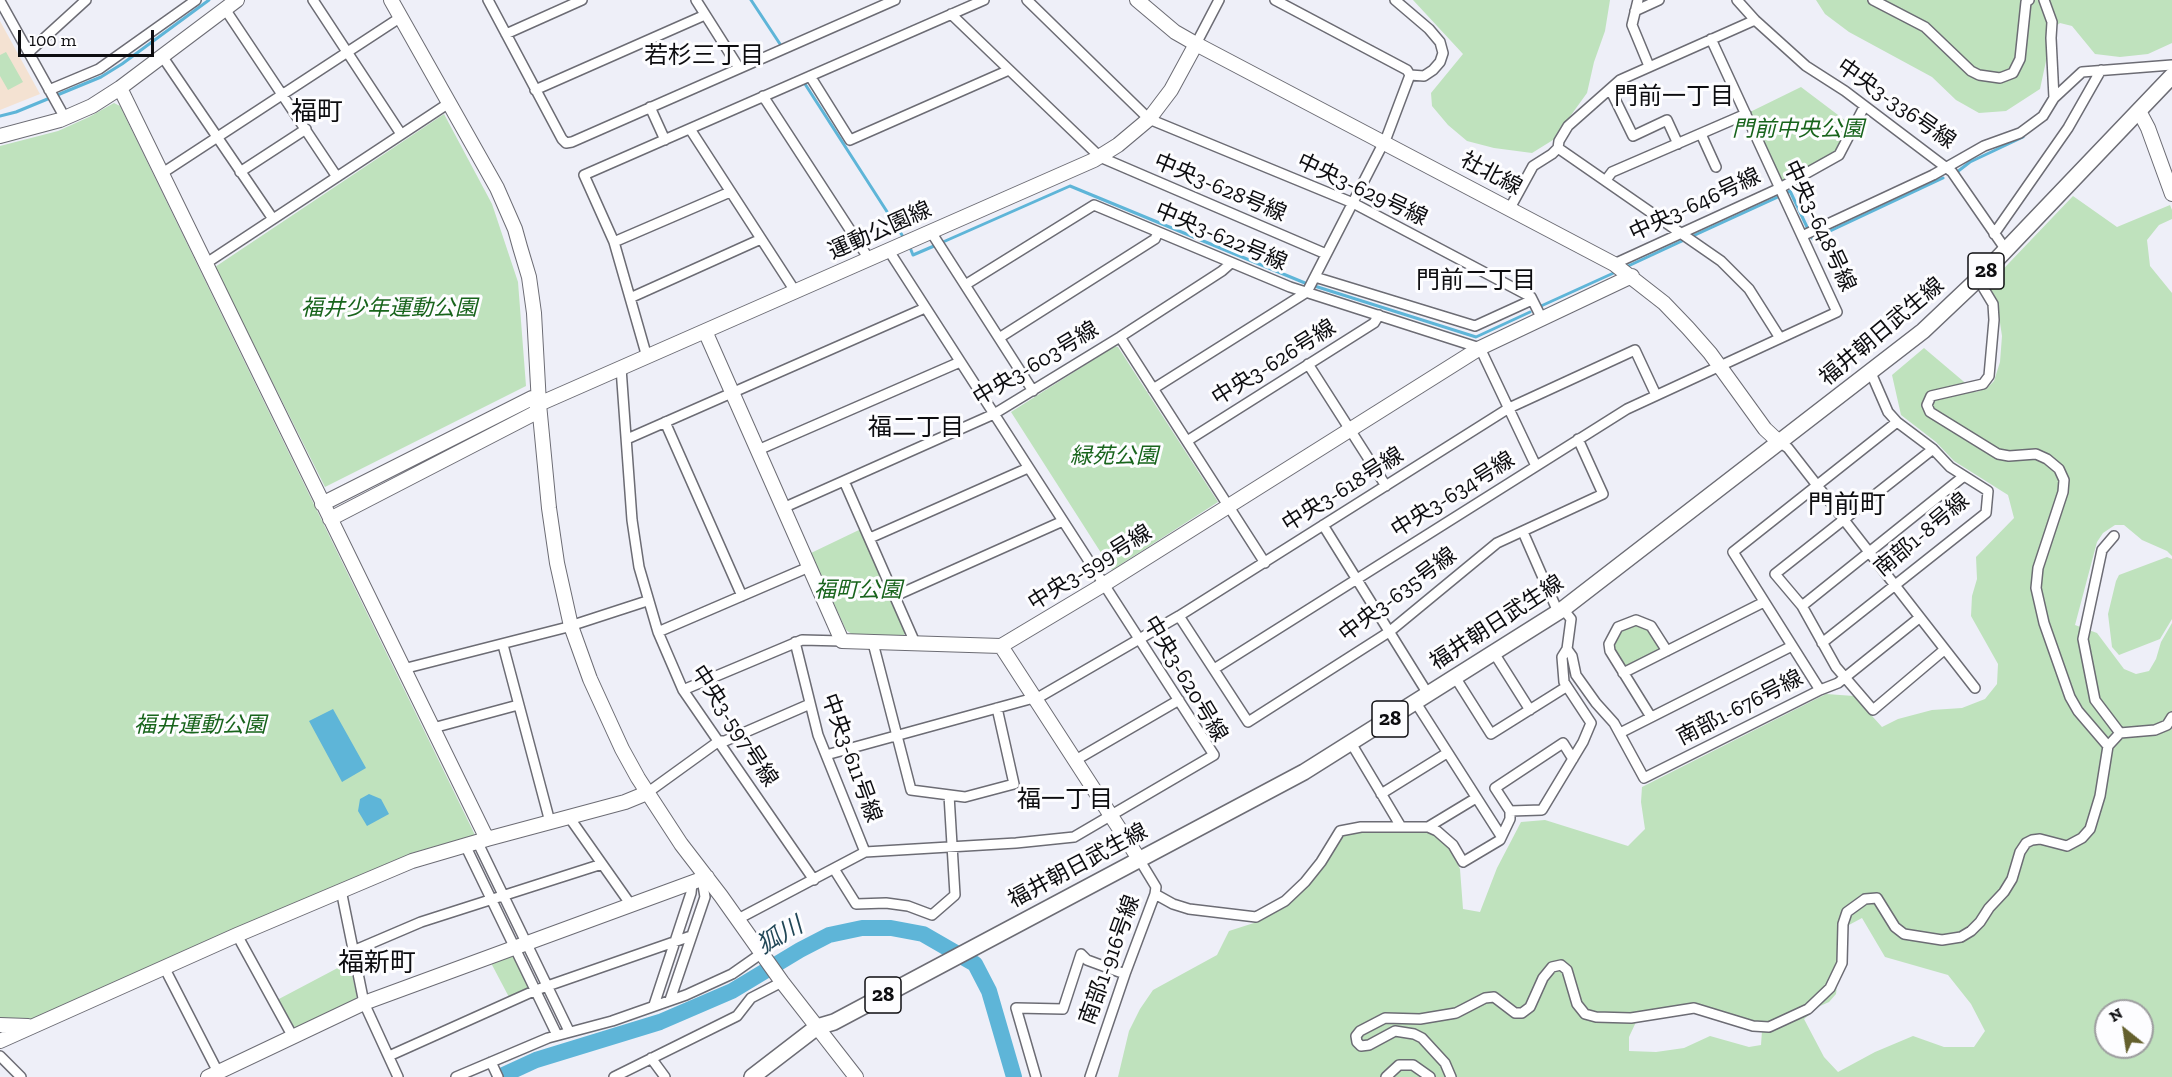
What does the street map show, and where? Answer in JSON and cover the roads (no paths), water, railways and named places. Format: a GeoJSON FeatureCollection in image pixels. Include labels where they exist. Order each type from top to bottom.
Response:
{"type":"FeatureCollection","features":[{"type":"Feature","properties":{"kind":"main road","name":"福井朝日武生線"},"geometry":{"type":"LineString","coordinates":[[752,1077],[817,1027],[834,1022],[1294,777],[1422,699],[1560,610],[1923,331],[1978,279],[2172,76]]}},
{"type":"Feature","properties":{"kind":"street"},"geometry":{"type":"LineString","coordinates":[[29,52],[86,0]]}},
{"type":"Feature","properties":{"kind":"street"},"geometry":{"type":"LineString","coordinates":[[50,90],[99,69],[196,0]]}},
{"type":"Feature","properties":{"kind":"street"},"geometry":{"type":"LineString","coordinates":[[0,136],[65,118],[92,106],[120,88],[237,0]]}},
{"type":"Feature","properties":{"kind":"street"},"geometry":{"type":"LineString","coordinates":[[313,0],[401,135]]}},
{"type":"Feature","properties":{"kind":"street"},"geometry":{"type":"LineString","coordinates":[[391,0],[497,188],[515,229],[533,300],[539,404],[549,508],[556,563],[571,626],[606,717],[647,793],[681,844],[700,880],[705,897],[670,1000]]}},
{"type":"Feature","properties":{"kind":"street"},"geometry":{"type":"LineString","coordinates":[[488,0],[562,140],[566,142],[572,142],[895,0]]}},
{"type":"Feature","properties":{"kind":"street"},"geometry":{"type":"LineString","coordinates":[[506,34],[582,0]]}},
{"type":"Feature","properties":{"kind":"street"},"geometry":{"type":"LineString","coordinates":[[696,0],[739,68]]}},
{"type":"Feature","properties":{"kind":"street"},"geometry":{"type":"LineString","coordinates":[[647,357],[614,242],[584,175],[984,0]]}},
{"type":"Feature","properties":{"kind":"street"},"geometry":{"type":"LineString","coordinates":[[1027,0],[1149,119]]}},
{"type":"Feature","properties":{"kind":"street","name":"社北線"},"geometry":{"type":"LineString","coordinates":[[1137,0],[1175,32],[1196,44],[1622,269],[1678,317],[1698,338],[1765,429],[1779,442]]}},
{"type":"Feature","properties":{"kind":"street"},"geometry":{"type":"LineString","coordinates":[[1196,44],[1219,0]]}},
{"type":"Feature","properties":{"kind":"street"},"geometry":{"type":"LineString","coordinates":[[1275,0],[1407,70],[1410,75]]}},
{"type":"Feature","properties":{"kind":"street"},"geometry":{"type":"LineString","coordinates":[[1395,0],[1429,29],[1440,42],[1443,52],[1440,62],[1433,70],[1424,76],[1410,75]]}},
{"type":"Feature","properties":{"kind":"street"},"geometry":{"type":"LineString","coordinates":[[1638,0],[1632,25],[1649,66]]}},
{"type":"Feature","properties":{"kind":"street"},"geometry":{"type":"LineString","coordinates":[[1635,11],[1659,0]]}},
{"type":"Feature","properties":{"kind":"street","name":"中央3-336号線"},"geometry":{"type":"LineString","coordinates":[[1737,0],[1755,20],[1806,66],[1946,167],[1984,146],[2020,133],[2043,116],[2054,98],[2082,72],[2172,65]]}},
{"type":"Feature","properties":{"kind":"street"},"geometry":{"type":"LineString","coordinates":[[1873,0],[1925,27],[1971,71],[2000,78],[2013,73],[2020,59],[2026,2],[2029,0]]}},
{"type":"Feature","properties":{"kind":"street"},"geometry":{"type":"LineString","coordinates":[[2044,0],[2052,22],[2054,98]]}},
{"type":"Feature","properties":{"kind":"street"},"geometry":{"type":"LineString","coordinates":[[0,1],[65,118]]}},
{"type":"Feature","properties":{"kind":"street"},"geometry":{"type":"LineString","coordinates":[[225,9],[337,177]]}},
{"type":"Feature","properties":{"kind":"street"},"geometry":{"type":"LineString","coordinates":[[951,14],[1100,157]]}},
{"type":"Feature","properties":{"kind":"street"},"geometry":{"type":"LineString","coordinates":[[535,90],[705,15]]}},
{"type":"Feature","properties":{"kind":"street"},"geometry":{"type":"LineString","coordinates":[[161,174],[401,17]]}},
{"type":"Feature","properties":{"kind":"street"},"geometry":{"type":"LineString","coordinates":[[1510,208],[1533,166],[1558,148],[1559,141],[1568,126],[1620,80],[1755,20]]}},
{"type":"Feature","properties":{"kind":"street","name":"中央3-648号線"},"geometry":{"type":"LineString","coordinates":[[1711,39],[1837,312],[1719,366]]}},
{"type":"Feature","properties":{"kind":"street","name":"運動公園線"},"geometry":{"type":"LineString","coordinates":[[539,404],[1100,157],[1149,119],[1171,90],[1196,44]]}},
{"type":"Feature","properties":{"kind":"street"},"geometry":{"type":"LineString","coordinates":[[162,56],[273,219]]}},
{"type":"Feature","properties":{"kind":"street"},"geometry":{"type":"LineString","coordinates":[[810,76],[850,140],[1009,70]]}},
{"type":"Feature","properties":{"kind":"street"},"geometry":{"type":"LineString","coordinates":[[1994,234],[2068,128],[2101,70]]}},
{"type":"Feature","properties":{"kind":"street"},"geometry":{"type":"LineString","coordinates":[[1153,389],[1311,284],[1384,142],[1410,75]]}},
{"type":"Feature","properties":{"kind":"street"},"geometry":{"type":"LineString","coordinates":[[120,88],[433,728],[476,842],[492,899],[549,987],[569,1031]]}},
{"type":"Feature","properties":{"kind":"street"},"geometry":{"type":"LineString","coordinates":[[1611,89],[1633,136],[1666,120],[1678,144]]}},
{"type":"Feature","properties":{"kind":"street"},"geometry":{"type":"LineString","coordinates":[[764,96],[869,259]]}},
{"type":"Feature","properties":{"kind":"street"},"geometry":{"type":"LineString","coordinates":[[205,264],[449,103]]}},
{"type":"Feature","properties":{"kind":"street"},"geometry":{"type":"LineString","coordinates":[[650,107],[665,140]]}},
{"type":"Feature","properties":{"kind":"street","name":"中央3-646号線"},"geometry":{"type":"LineString","coordinates":[[1622,269],[1681,232],[1690,230],[1780,188],[1839,155],[1864,107]]}},
{"type":"Feature","properties":{"kind":"street"},"geometry":{"type":"LineString","coordinates":[[2139,111],[2169,179],[2172,194]]}},
{"type":"Feature","properties":{"kind":"street"},"geometry":{"type":"LineString","coordinates":[[1606,180],[1612,172],[1746,114]]}},
{"type":"Feature","properties":{"kind":"street","name":"中央3-629号線"},"geometry":{"type":"LineString","coordinates":[[1149,119],[1353,203],[1531,297],[1532,300]]}},
{"type":"Feature","properties":{"kind":"street"},"geometry":{"type":"LineString","coordinates":[[240,172],[306,129]]}},
{"type":"Feature","properties":{"kind":"street"},"geometry":{"type":"LineString","coordinates":[[690,129],[795,291]]}},
{"type":"Feature","properties":{"kind":"street"},"geometry":{"type":"LineString","coordinates":[[1701,134],[1716,167]]}},
{"type":"Feature","properties":{"kind":"street"},"geometry":{"type":"LineString","coordinates":[[1558,148],[1681,232],[1735,273],[1763,308],[1780,338]]}},
{"type":"Feature","properties":{"kind":"street","name":"中央3-628号線"},"geometry":{"type":"LineString","coordinates":[[1100,157],[1326,254]]}},
{"type":"Feature","properties":{"kind":"street"},"geometry":{"type":"LineString","coordinates":[[1802,236],[1946,167],[1952,172],[2006,250]]}},
{"type":"Feature","properties":{"kind":"street"},"geometry":{"type":"LineString","coordinates":[[614,242],[730,192]]}},
{"type":"Feature","properties":{"kind":"street","name":"中央3-622号線"},"geometry":{"type":"LineString","coordinates":[[965,285],[1094,205],[1231,263],[1311,284],[1379,315],[1480,348]]}},
{"type":"Feature","properties":{"kind":"street"},"geometry":{"type":"LineString","coordinates":[[931,232],[1033,391]]}},
{"type":"Feature","properties":{"kind":"street"},"geometry":{"type":"LineString","coordinates":[[999,338],[1155,239],[1158,232]]}},
{"type":"Feature","properties":{"kind":"street"},"geometry":{"type":"LineString","coordinates":[[630,298],[761,239]]}},
{"type":"Feature","properties":{"kind":"street","name":"中央3-620号線"},"geometry":{"type":"LineString","coordinates":[[889,251],[1214,755],[1110,815]]}},
{"type":"Feature","properties":{"kind":"street","name":"中央3-603号線"},"geometry":{"type":"LineString","coordinates":[[783,508],[994,414],[1120,337],[1231,263]]}},
{"type":"Feature","properties":{"kind":"street","name":"中央3-599号線"},"geometry":{"type":"LineString","coordinates":[[1001,646],[1103,585],[1480,348],[1542,319],[1622,269]]}},
{"type":"Feature","properties":{"kind":"street"},"geometry":{"type":"LineString","coordinates":[[1978,279],[1993,304],[1994,320],[1989,376],[1983,384],[1931,396],[1927,405],[1930,412],[1998,454],[2009,456],[2036,454],[2048,459],[2059,469],[2064,480],[2062,492],[2038,568],[2036,588],[2044,623],[2070,697],[2078,711],[2108,746]]}},
{"type":"Feature","properties":{"kind":"street"},"geometry":{"type":"LineString","coordinates":[[1311,284],[1475,326],[1532,300],[1542,319]]}},
{"type":"Feature","properties":{"kind":"street"},"geometry":{"type":"LineString","coordinates":[[627,439],[926,308]]}},
{"type":"Feature","properties":{"kind":"street","name":"中央3-626号線"},"geometry":{"type":"LineString","coordinates":[[1187,441],[1374,323],[1379,315]]}},
{"type":"Feature","properties":{"kind":"street"},"geometry":{"type":"LineString","coordinates":[[705,331],[842,642]]}},
{"type":"Feature","properties":{"kind":"street"},"geometry":{"type":"LineString","coordinates":[[1120,337],[1264,563]]}},
{"type":"Feature","properties":{"kind":"street"},"geometry":{"type":"LineString","coordinates":[[1480,348],[1536,466]]}},
{"type":"Feature","properties":{"kind":"street","name":"中央3-618号線"},"geometry":{"type":"LineString","coordinates":[[826,755],[1041,696],[1179,616],[1509,408],[1635,350],[1656,395]]}},
{"type":"Feature","properties":{"kind":"street"},"geometry":{"type":"LineString","coordinates":[[758,450],[960,362]]}},
{"type":"Feature","properties":{"kind":"street"},"geometry":{"type":"LineString","coordinates":[[1308,364],[1386,486]]}},
{"type":"Feature","properties":{"kind":"street","name":"中央3-634号線"},"geometry":{"type":"LineString","coordinates":[[1214,669],[1627,409],[1719,366]]}},
{"type":"Feature","properties":{"kind":"street","name":"中央3-597号線"},"geometry":{"type":"LineString","coordinates":[[621,368],[632,520],[639,567],[647,601],[658,632],[683,690],[814,879]]}},
{"type":"Feature","properties":{"kind":"street","name":"南部1-8号線"},"geometry":{"type":"LineString","coordinates":[[1822,643],[1986,513],[1988,490],[1950,467],[1933,448],[1897,422],[1888,412],[1871,373]]}},
{"type":"Feature","properties":{"kind":"street"},"geometry":{"type":"LineString","coordinates":[[322,504],[532,398],[539,404]]}},
{"type":"Feature","properties":{"kind":"street"},"geometry":{"type":"LineString","coordinates":[[330,519],[535,413],[539,404]]}},
{"type":"Feature","properties":{"kind":"street"},"geometry":{"type":"LineString","coordinates":[[665,422],[742,596]]}},
{"type":"Feature","properties":{"kind":"street"},"geometry":{"type":"LineString","coordinates":[[1817,486],[1897,422]]}},
{"type":"Feature","properties":{"kind":"street","name":"中央3-635号線"},"geometry":{"type":"LineString","coordinates":[[1179,616],[1248,722],[1389,632],[1497,543],[1603,494],[1578,439]]}},
{"type":"Feature","properties":{"kind":"street"},"geometry":{"type":"LineString","coordinates":[[1779,442],[1788,448],[1975,688]]}},
{"type":"Feature","properties":{"kind":"street"},"geometry":{"type":"LineString","coordinates":[[1933,448],[1775,574],[1802,606],[1836,667],[1873,710],[1944,650]]}},
{"type":"Feature","properties":{"kind":"street"},"geometry":{"type":"LineString","coordinates":[[870,538],[1028,468]]}},
{"type":"Feature","properties":{"kind":"street"},"geometry":{"type":"LineString","coordinates":[[1802,606],[1965,476]]}},
{"type":"Feature","properties":{"kind":"street"},"geometry":{"type":"LineString","coordinates":[[844,481],[916,645]]}},
{"type":"Feature","properties":{"kind":"street","name":"南部1-676号線"},"geometry":{"type":"LineString","coordinates":[[1523,532],[1560,610],[1571,619],[1568,649],[1576,675],[1620,733],[1644,778],[1820,690],[1733,552],[1817,486]]}},
{"type":"Feature","properties":{"kind":"street"},"geometry":{"type":"LineString","coordinates":[[895,596],[1063,521]]}},
{"type":"Feature","properties":{"kind":"street"},"geometry":{"type":"LineString","coordinates":[[1323,525],[1389,632],[1447,753],[1501,836]]}},
{"type":"Feature","properties":{"kind":"street"},"geometry":{"type":"LineString","coordinates":[[2114,536],[2102,550],[2083,639],[2095,700],[2120,733]]}},
{"type":"Feature","properties":{"kind":"street"},"geometry":{"type":"LineString","coordinates":[[658,632],[809,567]]}},
{"type":"Feature","properties":{"kind":"street"},"geometry":{"type":"LineString","coordinates":[[404,669],[571,626],[647,601]]}},
{"type":"Feature","properties":{"kind":"street"},"geometry":{"type":"LineString","coordinates":[[1623,673],[1764,602]]}},
{"type":"Feature","properties":{"kind":"street"},"geometry":{"type":"LineString","coordinates":[[1820,690],[1845,678],[1919,618]]}},
{"type":"Feature","properties":{"kind":"street"},"geometry":{"type":"LineString","coordinates":[[1651,717],[1610,651],[1609,644],[1614,631],[1622,623],[1636,620],[1651,626],[1667,651]]}},
{"type":"Feature","properties":{"kind":"street"},"geometry":{"type":"LineString","coordinates":[[683,690],[802,640],[1001,646],[1139,859]]}},
{"type":"Feature","properties":{"kind":"street","name":"中央3-611号線"},"geometry":{"type":"LineString","coordinates":[[795,642],[818,735],[865,852]]}},
{"type":"Feature","properties":{"kind":"street"},"geometry":{"type":"LineString","coordinates":[[873,643],[911,790],[965,797],[1014,784],[997,708]]}},
{"type":"Feature","properties":{"kind":"street"},"geometry":{"type":"LineString","coordinates":[[503,645],[550,822]]}},
{"type":"Feature","properties":{"kind":"street"},"geometry":{"type":"LineString","coordinates":[[1620,733],[1792,646]]}},
{"type":"Feature","properties":{"kind":"street"},"geometry":{"type":"LineString","coordinates":[[1510,811],[1542,810],[1583,742],[1591,723],[1566,687],[1562,672],[1562,657],[1568,649]]}},
{"type":"Feature","properties":{"kind":"street"},"geometry":{"type":"LineString","coordinates":[[1494,653],[1530,710]]}},
{"type":"Feature","properties":{"kind":"street"},"geometry":{"type":"LineString","coordinates":[[1455,677],[1491,734],[1566,687]]}},
{"type":"Feature","properties":{"kind":"street"},"geometry":{"type":"LineString","coordinates":[[1074,761],[1179,700]]}},
{"type":"Feature","properties":{"kind":"street"},"geometry":{"type":"LineString","coordinates":[[0,1041],[340,890],[412,861],[625,802],[647,793],[718,741],[725,741],[810,704]]}},
{"type":"Feature","properties":{"kind":"street"},"geometry":{"type":"LineString","coordinates":[[433,728],[518,705]]}},
{"type":"Feature","properties":{"kind":"street"},"geometry":{"type":"LineString","coordinates":[[1451,1077],[1445,1063],[1422,1038],[1414,1034],[1395,1031],[1369,1046],[1361,1046],[1356,1036],[1360,1031],[1385,1018],[1420,1019],[1456,1013],[1485,998],[1494,997],[1515,1012],[1522,1013],[1530,1007],[1543,978],[1552,967],[1561,965],[1567,970],[1577,1004],[1585,1014],[1596,1017],[1631,1018],[1694,1008],[1753,1026],[1769,1026],[1808,1009],[1830,988],[1842,963],[1843,924],[1846,912],[1865,899],[1877,898],[1895,927],[1904,934],[1942,940],[1961,937],[1971,932],[2004,892],[2012,879],[2020,852],[2026,843],[2040,839],[2067,846],[2082,838],[2090,829],[2100,796],[2108,746],[2120,733],[2155,730],[2167,725],[2172,717]]}},
{"type":"Feature","properties":{"kind":"street"},"geometry":{"type":"LineString","coordinates":[[1351,743],[1400,825]]}},
{"type":"Feature","properties":{"kind":"street"},"geometry":{"type":"LineString","coordinates":[[1155,894],[1173,904],[1189,909],[1256,917],[1285,901],[1305,882],[1321,862],[1340,831],[1360,827],[1400,825],[1428,827],[1437,831],[1453,845],[1463,862],[1500,840],[1510,819],[1510,811],[1495,788],[1563,743],[1573,759]]}},
{"type":"Feature","properties":{"kind":"street"},"geometry":{"type":"LineString","coordinates":[[1381,794],[1447,753]]}},
{"type":"Feature","properties":{"kind":"street"},"geometry":{"type":"LineString","coordinates":[[834,869],[856,904],[886,903],[908,906],[932,915],[955,895],[949,795]]}},
{"type":"Feature","properties":{"kind":"street"},"geometry":{"type":"LineString","coordinates":[[1428,827],[1476,798]]}},
{"type":"Feature","properties":{"kind":"street"},"geometry":{"type":"LineString","coordinates":[[738,919],[865,852],[1074,837],[1110,815]]}},
{"type":"Feature","properties":{"kind":"street"},"geometry":{"type":"LineString","coordinates":[[569,817],[632,905]]}},
{"type":"Feature","properties":{"kind":"street"},"geometry":{"type":"LineString","coordinates":[[476,842],[503,894],[536,990],[557,1035]]}},
{"type":"Feature","properties":{"kind":"street","name":"南部1-916号線"},"geometry":{"type":"LineString","coordinates":[[1090,1077],[1155,894],[1156,887],[1139,859]]}},
{"type":"Feature","properties":{"kind":"street"},"geometry":{"type":"LineString","coordinates":[[353,951],[421,922],[602,864]]}},
{"type":"Feature","properties":{"kind":"street"},"geometry":{"type":"LineString","coordinates":[[164,967],[213,1075],[364,1003],[700,880]]}},
{"type":"Feature","properties":{"kind":"street"},"geometry":{"type":"LineString","coordinates":[[700,880],[738,919],[779,978],[856,1077]]}},
{"type":"Feature","properties":{"kind":"street"},"geometry":{"type":"LineString","coordinates":[[654,1005],[691,893],[700,880]]}},
{"type":"Feature","properties":{"kind":"street"},"geometry":{"type":"LineString","coordinates":[[340,890],[364,1003],[398,1077]]}},
{"type":"Feature","properties":{"kind":"street"},"geometry":{"type":"LineString","coordinates":[[237,935],[293,1037]]}},
{"type":"Feature","properties":{"kind":"street"},"geometry":{"type":"LineString","coordinates":[[389,1056],[536,990],[691,936]]}},
{"type":"Feature","properties":{"kind":"street"},"geometry":{"type":"LineString","coordinates":[[456,1077],[557,1035],[612,1021],[670,1000],[724,978],[762,954]]}},
{"type":"Feature","properties":{"kind":"street"},"geometry":{"type":"LineString","coordinates":[[1036,1077],[1016,1008],[1063,1009],[1081,954],[1087,960],[1125,974]]}},
{"type":"Feature","properties":{"kind":"street"},"geometry":{"type":"LineString","coordinates":[[614,1077],[737,1016],[751,998],[779,978]]}},
{"type":"Feature","properties":{"kind":"street"},"geometry":{"type":"LineString","coordinates":[[0,1025],[34,1026]]}},
{"type":"Feature","properties":{"kind":"street"},"geometry":{"type":"LineString","coordinates":[[0,1056],[21,1077]]}},
{"type":"Feature","properties":{"kind":"street"},"geometry":{"type":"LineString","coordinates":[[651,1058],[665,1077]]}},
{"type":"Feature","properties":{"kind":"street"},"geometry":{"type":"LineString","coordinates":[[492,1063],[498,1077]]}},
{"type":"Feature","properties":{"kind":"street"},"geometry":{"type":"LineString","coordinates":[[1386,1077],[1399,1065],[1413,1065],[1430,1077]]}},
{"type":"Feature","properties":{"kind":"water"},"geometry":{"type":"Polygon","coordinates":[[[333,709],[366,768],[342,782],[309,721],[333,709]]]}},
{"type":"Feature","properties":{"kind":"water"},"geometry":{"type":"Polygon","coordinates":[[[369,794],[381,799],[389,814],[367,826],[358,811],[360,799],[369,794]]]}},
{"type":"Feature","properties":{"kind":"waterway"},"geometry":{"type":"LineString","coordinates":[[0,116],[16,112],[101,77],[209,0]]}},
{"type":"Feature","properties":{"kind":"waterway"},"geometry":{"type":"LineString","coordinates":[[751,0],[780,44]]}},
{"type":"Feature","properties":{"kind":"waterway"},"geometry":{"type":"LineString","coordinates":[[805,84],[902,235]]}},
{"type":"Feature","properties":{"kind":"waterway"},"geometry":{"type":"LineString","coordinates":[[1957,172],[1970,162],[2023,137]]}},
{"type":"Feature","properties":{"kind":"waterway"},"geometry":{"type":"LineString","coordinates":[[1812,237],[1813,239],[1943,178]]}},
{"type":"Feature","properties":{"kind":"waterway"},"geometry":{"type":"LineString","coordinates":[[943,242],[1070,186],[1305,283],[1476,337],[1530,312]]}},
{"type":"Feature","properties":{"kind":"waterway"},"geometry":{"type":"LineString","coordinates":[[1788,192],[1790,191],[1807,227]]}},
{"type":"Feature","properties":{"kind":"waterway"},"geometry":{"type":"LineString","coordinates":[[1695,235],[1778,197]]}},
{"type":"Feature","properties":{"kind":"waterway"},"geometry":{"type":"LineString","coordinates":[[1626,267],[1682,241]]}},
{"type":"Feature","properties":{"kind":"waterway"},"geometry":{"type":"LineString","coordinates":[[911,250],[913,255],[934,246]]}},
{"type":"Feature","properties":{"kind":"waterway"},"geometry":{"type":"LineString","coordinates":[[1541,306],[1618,271]]}},
{"type":"Feature","properties":{"kind":"waterway","name":"狐川"},"geometry":{"type":"LineString","coordinates":[[499,1077],[536,1060],[660,1022],[732,991],[829,935],[862,928],[891,928],[923,934],[975,964],[989,991],[1014,1077]]}},
{"type":"Feature","properties":{"kind":"district","name":"若杉三丁目"},"geometry":{"type":"Point","coordinates":[704,56]}},
{"type":"Feature","properties":{"kind":"district","name":"門前一丁目"},"geometry":{"type":"Point","coordinates":[1674,97]}},
{"type":"Feature","properties":{"kind":"district","name":"福町"},"geometry":{"type":"Point","coordinates":[317,113]}},
{"type":"Feature","properties":{"kind":"district","name":"門前二丁目"},"geometry":{"type":"Point","coordinates":[1476,281]}},
{"type":"Feature","properties":{"kind":"district","name":"福二丁目"},"geometry":{"type":"Point","coordinates":[916,428]}},
{"type":"Feature","properties":{"kind":"district","name":"門前町"},"geometry":{"type":"Point","coordinates":[1847,506]}},
{"type":"Feature","properties":{"kind":"district","name":"福一丁目"},"geometry":{"type":"Point","coordinates":[1065,800]}},
{"type":"Feature","properties":{"kind":"district","name":"福新町"},"geometry":{"type":"Point","coordinates":[377,964]}},
{"type":"Feature","properties":{"kind":"park label","name":"門前中央公園"},"geometry":{"type":"Point","coordinates":[1798,130]}},
{"type":"Feature","properties":{"kind":"park label","name":"福井少年運動公園"},"geometry":{"type":"Point","coordinates":[389,309]}},
{"type":"Feature","properties":{"kind":"park label","name":"緑苑公園"},"geometry":{"type":"Point","coordinates":[1114,457]}},
{"type":"Feature","properties":{"kind":"park label","name":"福町公園"},"geometry":{"type":"Point","coordinates":[858,591]}},
{"type":"Feature","properties":{"kind":"park label","name":"福井運動公園"},"geometry":{"type":"Point","coordinates":[200,726]}}]}
